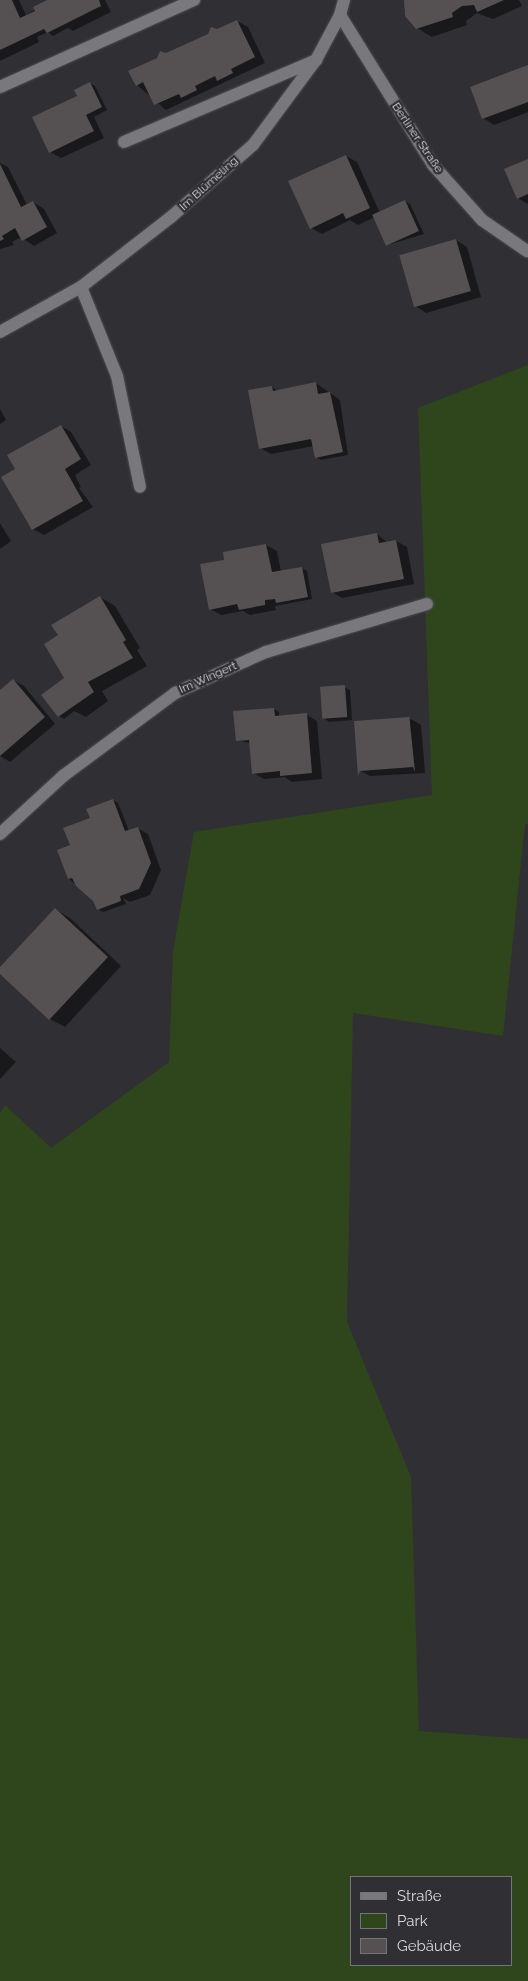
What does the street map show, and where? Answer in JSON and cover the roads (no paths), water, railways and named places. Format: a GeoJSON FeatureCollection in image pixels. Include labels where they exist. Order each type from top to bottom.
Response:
{"type":"FeatureCollection","features":[{"type":"Feature","properties":{"kind":"street"},"geometry":{"type":"LineString","coordinates":[[0,87],[194,0]]}},
{"type":"Feature","properties":{"kind":"street"},"geometry":{"type":"LineString","coordinates":[[340,16],[344,0]]}},
{"type":"Feature","properties":{"kind":"street","name":"Im Blümeling"},"geometry":{"type":"LineString","coordinates":[[0,332],[81,287],[171,218],[253,145],[316,60],[340,16]]}},
{"type":"Feature","properties":{"kind":"street","name":"Berliner Straße"},"geometry":{"type":"LineString","coordinates":[[340,16],[433,165],[482,220],[527,251]]}},
{"type":"Feature","properties":{"kind":"street"},"geometry":{"type":"LineString","coordinates":[[124,142],[316,60]]}},
{"type":"Feature","properties":{"kind":"street"},"geometry":{"type":"LineString","coordinates":[[81,287],[117,376],[140,487]]}},
{"type":"Feature","properties":{"kind":"street","name":"Im Wingert"},"geometry":{"type":"LineString","coordinates":[[0,834],[63,776],[175,692],[266,652],[427,604]]}}]}
